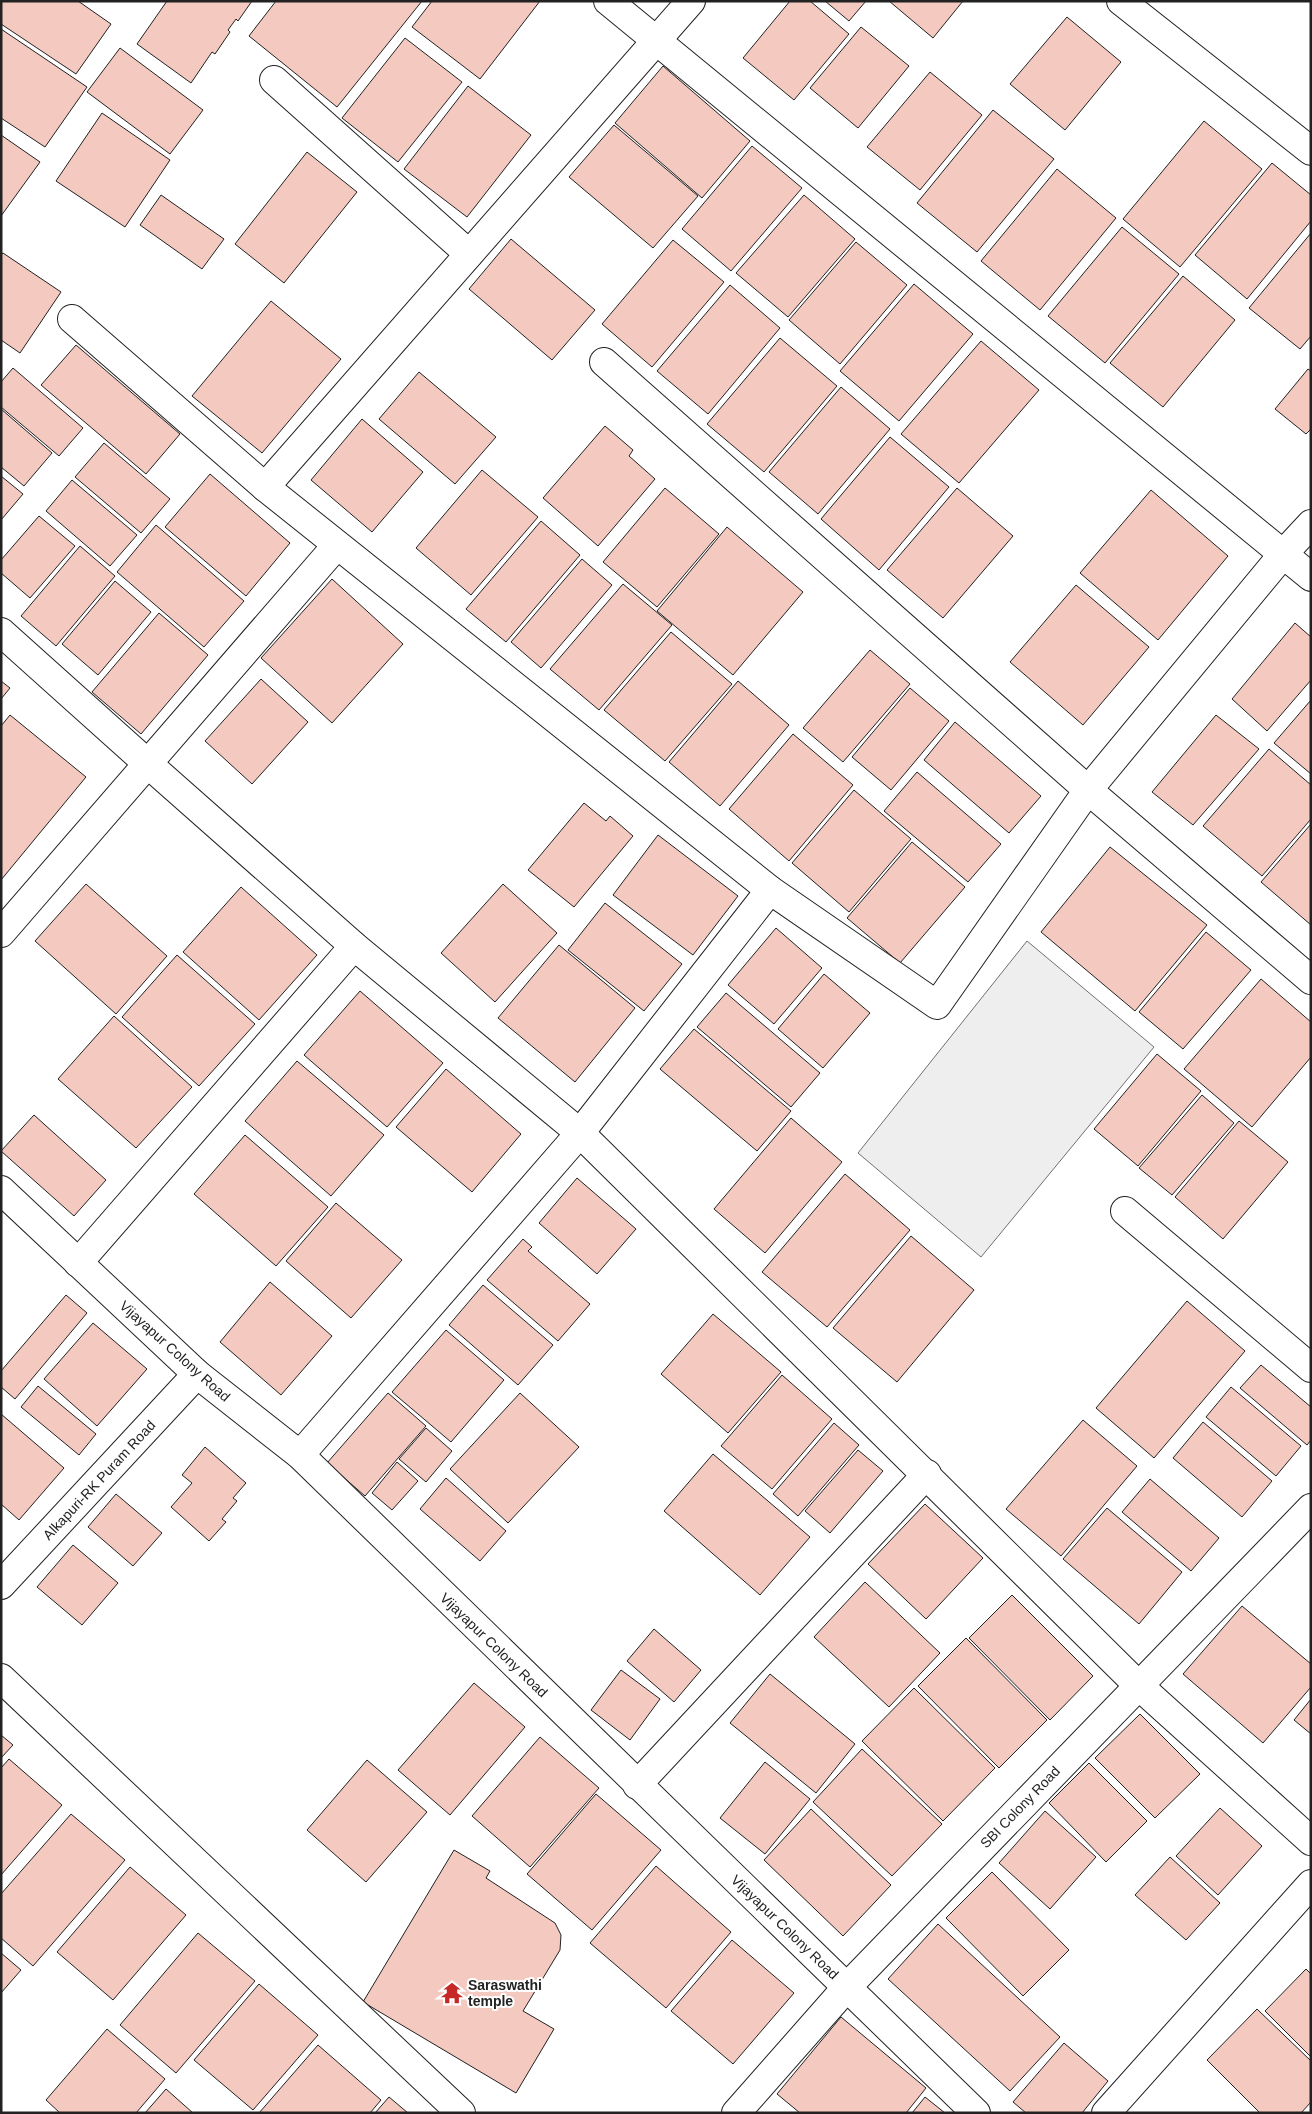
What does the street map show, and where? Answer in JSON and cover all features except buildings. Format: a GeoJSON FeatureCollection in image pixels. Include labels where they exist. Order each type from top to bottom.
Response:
{"type":"FeatureCollection","features":[{"type":"Feature","properties":{"kind":"street"},"geometry":{"type":"LineString","coordinates":[[608,1],[1311,577]]}},
{"type":"Feature","properties":{"kind":"street"},"geometry":{"type":"LineString","coordinates":[[265,487],[691,1]]}},
{"type":"Feature","properties":{"kind":"street"},"geometry":{"type":"LineString","coordinates":[[1121,1],[1306,137]]}},
{"type":"Feature","properties":{"kind":"street"},"geometry":{"type":"LineString","coordinates":[[274,80],[469,254]]}},
{"type":"Feature","properties":{"kind":"street"},"geometry":{"type":"LineString","coordinates":[[72,319],[265,487],[337,546],[770,890],[937,1005],[1088,790],[1284,553],[1311,524]]}},
{"type":"Feature","properties":{"kind":"street"},"geometry":{"type":"LineString","coordinates":[[604,362],[1088,790],[1311,980]]}},
{"type":"Feature","properties":{"kind":"street"},"geometry":{"type":"LineString","coordinates":[[1,933],[146,763],[337,546]]}},
{"type":"Feature","properties":{"kind":"street"},"geometry":{"type":"LineString","coordinates":[[1,632],[146,763],[354,946],[580,1133],[927,1474],[1138,1685],[1311,1841]]}},
{"type":"Feature","properties":{"kind":"street"},"geometry":{"type":"LineString","coordinates":[[300,1454],[580,1133],[770,890]]}},
{"type":"Feature","properties":{"kind":"street"},"geometry":{"type":"LineString","coordinates":[[78,1264],[354,946]]}},
{"type":"Feature","properties":{"kind":"street","name":"Vijayapur Colony Road"},"geometry":{"type":"LineString","coordinates":[[1,1190],[197,1374],[300,1454],[637,1785],[976,2113]]}},
{"type":"Feature","properties":{"kind":"street"},"geometry":{"type":"LineString","coordinates":[[1125,1211],[1311,1368]]}},
{"type":"Feature","properties":{"kind":"street","name":"Alkapuri-RK Puram Road"},"geometry":{"type":"LineString","coordinates":[[1,1584],[197,1374]]}},
{"type":"Feature","properties":{"kind":"street"},"geometry":{"type":"LineString","coordinates":[[637,1785],[927,1474]]}},
{"type":"Feature","properties":{"kind":"street","name":"SBI Colony Road"},"geometry":{"type":"LineString","coordinates":[[736,2113],[847,1987],[1311,1508]]}},
{"type":"Feature","properties":{"kind":"street"},"geometry":{"type":"LineString","coordinates":[[1,1678],[460,2113]]}},
{"type":"Feature","properties":{"kind":"street"},"geometry":{"type":"LineString","coordinates":[[1106,2113],[1311,1884]]}},
{"type":"Feature","properties":{"kind":"shaded area"},"geometry":{"type":"Polygon","coordinates":[[[1027,941],[1154,1047],[981,1257],[858,1153],[1027,941]]]}},
{"type":"Feature","properties":{"kind":"place","name":"Saraswathi temple"},"geometry":{"type":"Point","coordinates":[452,1993]}}]}
